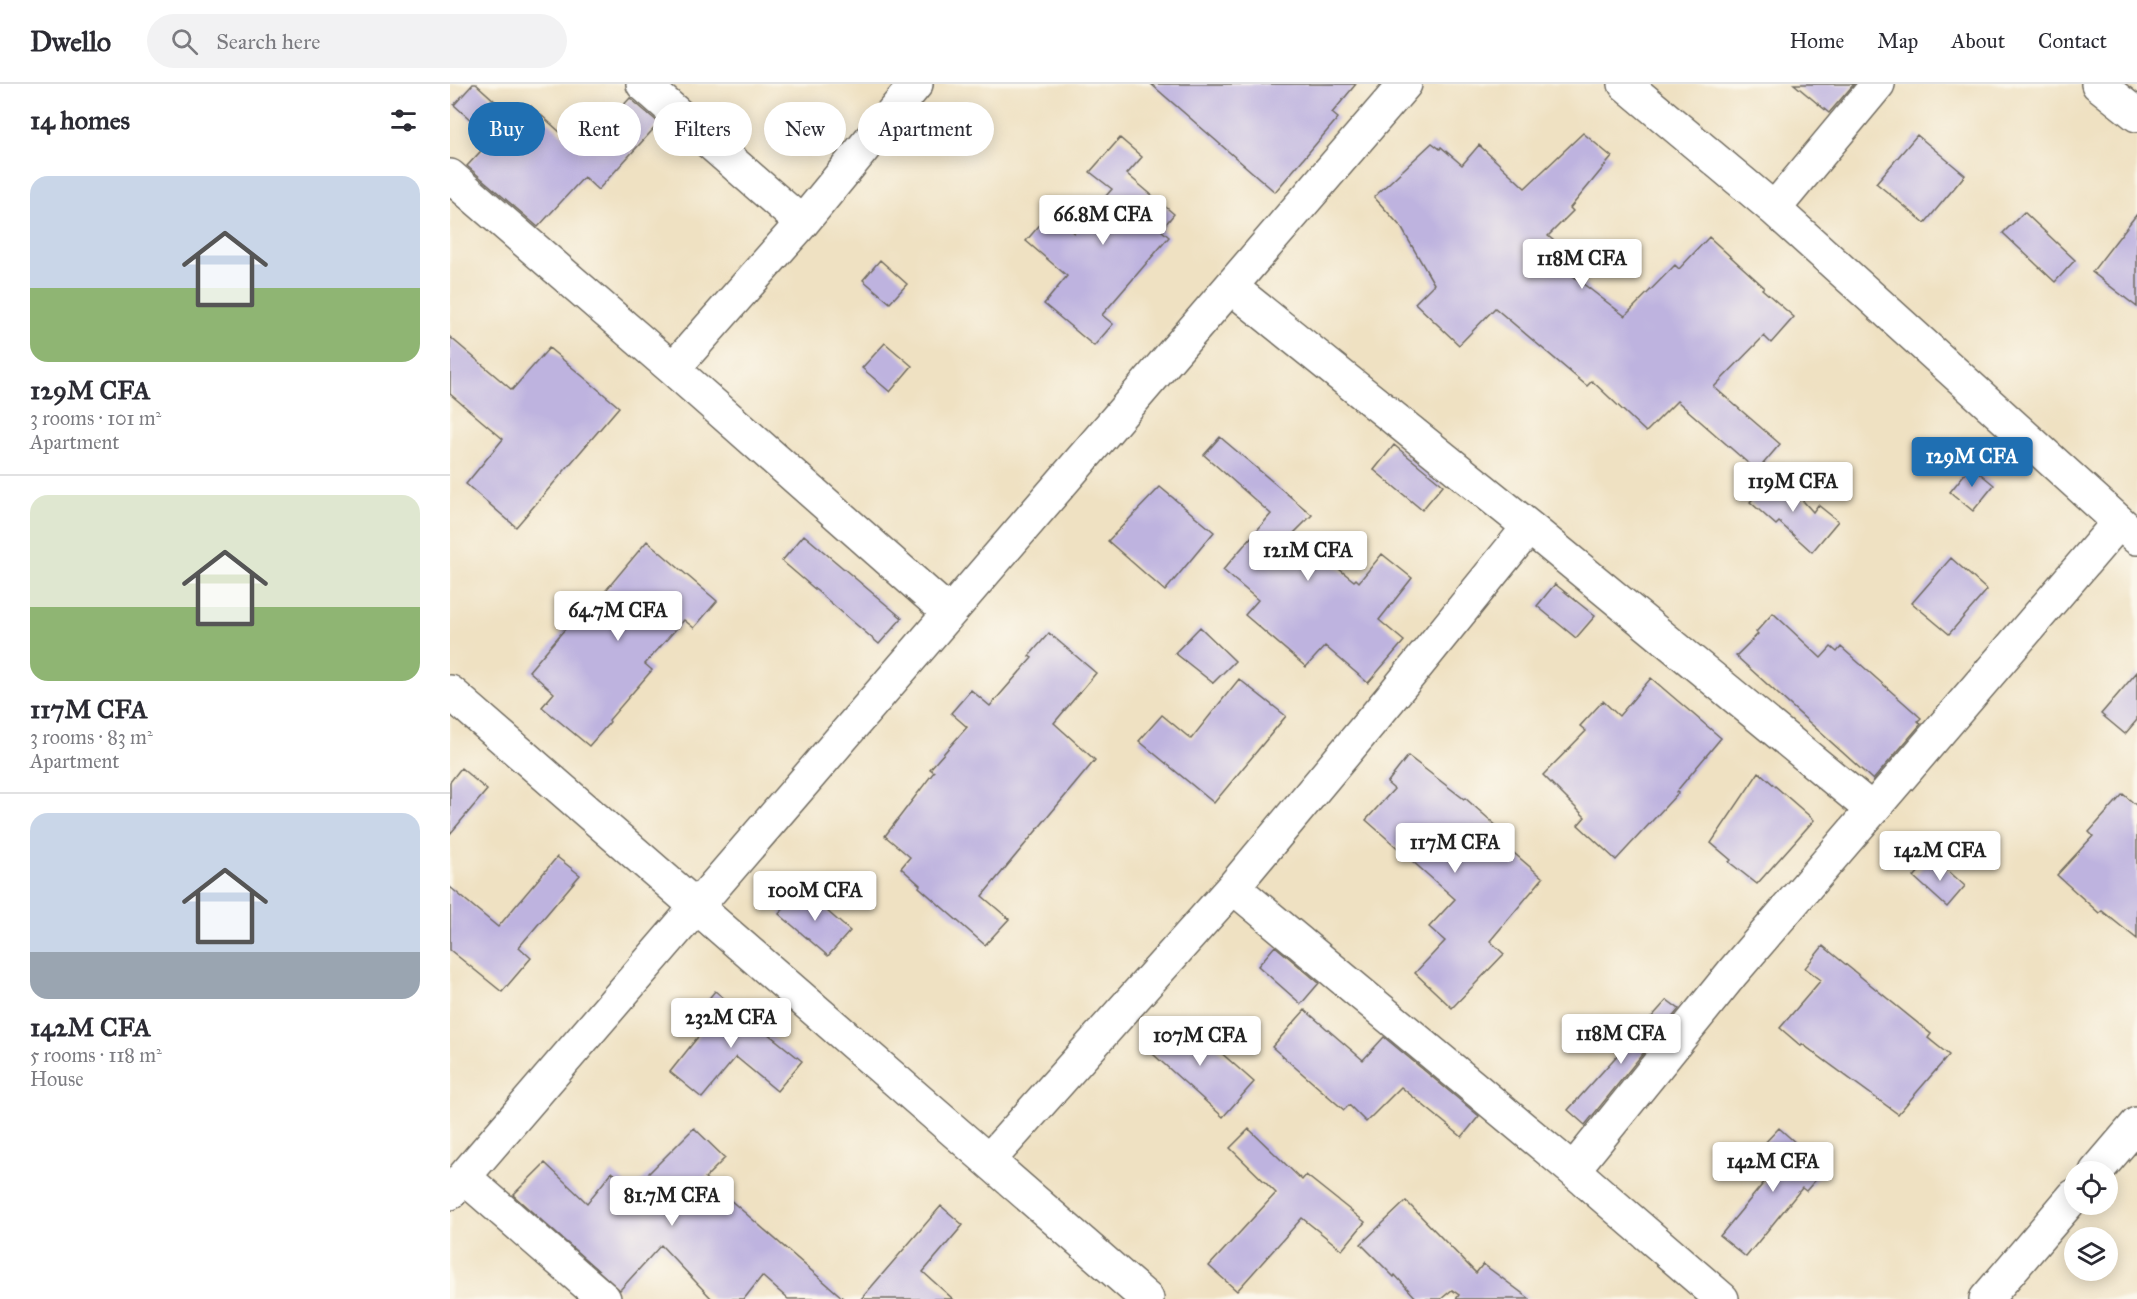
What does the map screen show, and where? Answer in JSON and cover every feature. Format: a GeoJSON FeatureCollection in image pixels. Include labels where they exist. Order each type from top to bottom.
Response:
{"type":"FeatureCollection","features":[{"type":"Feature","properties":{"kind":"street"},"geometry":{"type":"LineString","coordinates":[[643,84],[802,223]]}},
{"type":"Feature","properties":{"kind":"street"},"geometry":{"type":"LineString","coordinates":[[673,369],[802,223],[916,84]]}},
{"type":"Feature","properties":{"kind":"street"},"geometry":{"type":"LineString","coordinates":[[604,1299],[457,1185],[1405,84]]}},
{"type":"Feature","properties":{"kind":"street"},"geometry":{"type":"LineString","coordinates":[[1573,1170],[1733,972],[1872,809],[2128,530],[1774,209],[1625,84]]}},
{"type":"Feature","properties":{"kind":"street"},"geometry":{"type":"LineString","coordinates":[[1774,209],[1878,84]]}},
{"type":"Feature","properties":{"kind":"street"},"geometry":{"type":"LineString","coordinates":[[2098,84],[2137,115]]}},
{"type":"Feature","properties":{"kind":"street"},"geometry":{"type":"LineString","coordinates":[[450,176],[949,613]]}},
{"type":"Feature","properties":{"kind":"street"},"geometry":{"type":"LineString","coordinates":[[1231,286],[1872,809]]}},
{"type":"Feature","properties":{"kind":"street"},"geometry":{"type":"LineString","coordinates":[[989,1160],[1233,887],[1529,527]]}},
{"type":"Feature","properties":{"kind":"street"},"geometry":{"type":"LineString","coordinates":[[450,692],[1147,1299]]}},
{"type":"Feature","properties":{"kind":"street"},"geometry":{"type":"LineString","coordinates":[[1233,887],[1573,1170],[1722,1299]]}},
{"type":"Feature","properties":{"kind":"street"},"geometry":{"type":"LineString","coordinates":[[2105,1161],[2137,1124]]}},
{"type":"Feature","properties":{"kind":"street"},"geometry":{"type":"LineString","coordinates":[[1986,1299],[2064,1208]]}},
{"type":"Feature","properties":{"kind":"building"},"geometry":{"type":"Polygon","coordinates":[[[473,84],[476,84],[496,102],[468,102],[468,118],[454,105],[473,84]]]}},
{"type":"Feature","properties":{"kind":"building"},"geometry":{"type":"Polygon","coordinates":[[[1151,84],[1356,84],[1332,113],[1338,118],[1275,192],[1151,84]]]}},
{"type":"Feature","properties":{"kind":"building"},"geometry":{"type":"Polygon","coordinates":[[[1794,84],[1854,84],[1829,113],[1794,84]]]}},
{"type":"Feature","properties":{"kind":"building"},"geometry":{"type":"Polygon","coordinates":[[[641,107],[653,118],[653,130],[641,143],[641,107]]]}},
{"type":"Feature","properties":{"kind":"building"},"geometry":{"type":"Polygon","coordinates":[[[545,119],[557,129],[557,156],[629,156],[598,190],[584,177],[538,227],[467,166],[476,156],[545,156],[545,119]]]}},
{"type":"Feature","properties":{"kind":"building"},"geometry":{"type":"Polygon","coordinates":[[[1583,133],[1612,157],[1570,208],[1573,211],[1548,236],[1558,244],[1547,256],[1625,316],[1675,265],[1679,269],[1709,237],[1794,317],[1771,343],[1764,336],[1714,387],[1780,444],[1757,471],[1677,401],[1646,432],[1592,381],[1587,386],[1495,308],[1459,345],[1415,303],[1434,284],[1401,227],[1374,197],[1432,143],[1440,149],[1441,147],[1462,165],[1479,145],[1525,188],[1583,133]]]}},
{"type":"Feature","properties":{"kind":"building"},"geometry":{"type":"Polygon","coordinates":[[[1917,135],[1965,175],[1925,223],[1876,183],[1917,135]]]}},
{"type":"Feature","properties":{"kind":"building"},"geometry":{"type":"Polygon","coordinates":[[[1120,138],[1142,157],[1127,174],[1174,214],[1161,230],[1169,237],[1102,315],[1113,324],[1094,346],[1044,304],[1067,276],[1026,241],[1050,213],[1074,233],[1112,189],[1090,172],[1120,138]]]}},
{"type":"Feature","properties":{"kind":"building"},"geometry":{"type":"Polygon","coordinates":[[[2024,212],[2075,260],[2055,282],[2003,233],[2024,212]]]}},
{"type":"Feature","properties":{"kind":"building"},"geometry":{"type":"Polygon","coordinates":[[[2137,214],[2137,307],[2092,272],[2137,214]]]}},
{"type":"Feature","properties":{"kind":"building"},"geometry":{"type":"Polygon","coordinates":[[[880,260],[907,284],[890,303],[863,280],[880,260]]]}},
{"type":"Feature","properties":{"kind":"building"},"geometry":{"type":"Polygon","coordinates":[[[450,337],[512,390],[549,348],[619,407],[516,527],[466,484],[503,439],[450,394],[450,337]]]}},
{"type":"Feature","properties":{"kind":"building"},"geometry":{"type":"Polygon","coordinates":[[[885,343],[912,366],[890,392],[862,368],[885,343]]]}},
{"type":"Feature","properties":{"kind":"building"},"geometry":{"type":"Polygon","coordinates":[[[1220,437],[1312,515],[1294,533],[1354,581],[1356,579],[1359,582],[1382,554],[1412,578],[1379,620],[1404,641],[1368,683],[1325,646],[1306,667],[1245,615],[1258,600],[1223,570],[1271,514],[1204,455],[1220,437]]]}},
{"type":"Feature","properties":{"kind":"building"},"geometry":{"type":"Polygon","coordinates":[[[1394,445],[1443,485],[1422,510],[1374,470],[1394,445]]]}},
{"type":"Feature","properties":{"kind":"building"},"geometry":{"type":"Polygon","coordinates":[[[1971,466],[1994,485],[1973,511],[1950,492],[1971,466]]]}},
{"type":"Feature","properties":{"kind":"building"},"geometry":{"type":"Polygon","coordinates":[[[1777,472],[1813,512],[1818,505],[1838,521],[1812,552],[1779,522],[1776,525],[1750,502],[1777,472]]]}},
{"type":"Feature","properties":{"kind":"building"},"geometry":{"type":"Polygon","coordinates":[[[1160,487],[1214,532],[1165,591],[1108,541],[1160,487]]]}},
{"type":"Feature","properties":{"kind":"building"},"geometry":{"type":"Polygon","coordinates":[[[804,535],[902,618],[879,644],[782,561],[804,535]]]}},
{"type":"Feature","properties":{"kind":"building"},"geometry":{"type":"Polygon","coordinates":[[[647,541],[717,601],[694,628],[684,620],[645,664],[652,670],[589,746],[542,707],[554,693],[529,671],[577,615],[582,619],[647,541]]]}},
{"type":"Feature","properties":{"kind":"building"},"geometry":{"type":"Polygon","coordinates":[[[1951,558],[1987,590],[1949,634],[1912,603],[1951,558]]]}},
{"type":"Feature","properties":{"kind":"building"},"geometry":{"type":"Polygon","coordinates":[[[1555,584],[1595,616],[1576,638],[1537,606],[1555,584]]]}},
{"type":"Feature","properties":{"kind":"building"},"geometry":{"type":"Polygon","coordinates":[[[1773,613],[1821,658],[1831,647],[1837,652],[1841,647],[1921,718],[1918,721],[1921,724],[1873,780],[1736,656],[1758,634],[1756,632],[1773,613]]]}},
{"type":"Feature","properties":{"kind":"building"},"geometry":{"type":"Polygon","coordinates":[[[1200,627],[1235,661],[1213,683],[1175,653],[1200,627]]]}},
{"type":"Feature","properties":{"kind":"building"},"geometry":{"type":"Polygon","coordinates":[[[1049,633],[1096,673],[1054,723],[1095,760],[982,896],[1009,919],[985,945],[919,887],[920,885],[901,868],[910,857],[885,836],[934,772],[930,769],[967,727],[951,713],[971,690],[990,706],[1032,658],[1029,656],[1049,633]]]}},
{"type":"Feature","properties":{"kind":"building"},"geometry":{"type":"Polygon","coordinates":[[[2137,672],[2137,720],[2125,734],[2101,714],[2137,672]]]}},
{"type":"Feature","properties":{"kind":"building"},"geometry":{"type":"Polygon","coordinates":[[[1651,678],[1721,738],[1676,792],[1678,793],[1616,860],[1578,825],[1585,817],[1543,775],[1586,731],[1580,726],[1603,701],[1619,716],[1651,678]]]}},
{"type":"Feature","properties":{"kind":"building"},"geometry":{"type":"Polygon","coordinates":[[[1239,679],[1286,716],[1214,803],[1139,741],[1162,715],[1191,739],[1239,679]]]}},
{"type":"Feature","properties":{"kind":"building"},"geometry":{"type":"Polygon","coordinates":[[[1408,756],[1465,798],[1499,828],[1493,835],[1543,878],[1490,941],[1504,954],[1452,1008],[1415,973],[1445,941],[1429,927],[1455,899],[1366,820],[1394,789],[1387,783],[1408,756]]]}},
{"type":"Feature","properties":{"kind":"building"},"geometry":{"type":"Polygon","coordinates":[[[461,768],[487,790],[450,834],[450,782],[461,768]]]}},
{"type":"Feature","properties":{"kind":"building"},"geometry":{"type":"Polygon","coordinates":[[[1759,772],[1814,820],[1757,884],[1729,862],[1731,860],[1711,843],[1759,772]]]}},
{"type":"Feature","properties":{"kind":"building"},"geometry":{"type":"Polygon","coordinates":[[[2123,794],[2137,806],[2137,939],[2102,911],[2099,913],[2057,875],[2093,836],[2089,832],[2123,794]]]}},
{"type":"Feature","properties":{"kind":"building"},"geometry":{"type":"Polygon","coordinates":[[[1932,856],[1965,886],[1947,907],[1914,877],[1932,856]]]}},
{"type":"Feature","properties":{"kind":"building"},"geometry":{"type":"Polygon","coordinates":[[[557,857],[580,875],[519,947],[531,958],[502,992],[450,950],[450,887],[498,927],[557,857]]]}},
{"type":"Feature","properties":{"kind":"building"},"geometry":{"type":"Polygon","coordinates":[[[802,889],[850,931],[828,956],[779,914],[802,889]]]}},
{"type":"Feature","properties":{"kind":"building"},"geometry":{"type":"Polygon","coordinates":[[[1275,946],[1319,983],[1301,1004],[1258,966],[1275,946]]]}},
{"type":"Feature","properties":{"kind":"building"},"geometry":{"type":"Polygon","coordinates":[[[1823,946],[1931,1034],[1928,1038],[1949,1055],[1898,1114],[1802,1044],[1801,1046],[1780,1028],[1821,980],[1805,968],[1823,946]]]}},
{"type":"Feature","properties":{"kind":"building"},"geometry":{"type":"Polygon","coordinates":[[[715,991],[802,1061],[777,1091],[736,1057],[702,1098],[670,1072],[701,1033],[689,1023],[715,991]]]}},
{"type":"Feature","properties":{"kind":"building"},"geometry":{"type":"Polygon","coordinates":[[[1667,1000],[1679,1009],[1585,1125],[1568,1110],[1667,1000]]]}},
{"type":"Feature","properties":{"kind":"building"},"geometry":{"type":"Polygon","coordinates":[[[1305,1010],[1363,1060],[1384,1037],[1479,1116],[1462,1137],[1401,1087],[1366,1122],[1349,1105],[1344,1110],[1272,1047],[1305,1010]]]}},
{"type":"Feature","properties":{"kind":"building"},"geometry":{"type":"Polygon","coordinates":[[[1169,1018],[1204,1049],[1210,1043],[1254,1082],[1223,1117],[1144,1046],[1169,1018]]]}},
{"type":"Feature","properties":{"kind":"building"},"geometry":{"type":"Polygon","coordinates":[[[694,1128],[725,1158],[705,1178],[844,1299],[788,1299],[762,1276],[744,1299],[712,1299],[661,1245],[620,1290],[513,1195],[545,1163],[587,1203],[612,1172],[633,1189],[694,1128]]]}},
{"type":"Feature","properties":{"kind":"building"},"geometry":{"type":"Polygon","coordinates":[[[1779,1128],[1825,1169],[1806,1191],[1802,1188],[1746,1257],[1720,1236],[1780,1163],[1761,1147],[1779,1128]]]}},
{"type":"Feature","properties":{"kind":"building"},"geometry":{"type":"Polygon","coordinates":[[[1249,1129],[1302,1180],[1306,1175],[1365,1222],[1342,1250],[1302,1218],[1237,1291],[1209,1266],[1276,1193],[1230,1148],[1249,1129]]]}},
{"type":"Feature","properties":{"kind":"building"},"geometry":{"type":"Polygon","coordinates":[[[1406,1201],[1476,1273],[1483,1264],[1530,1299],[1456,1299],[1459,1295],[1452,1290],[1441,1299],[1417,1299],[1361,1244],[1406,1201]]]}},
{"type":"Feature","properties":{"kind":"building"},"geometry":{"type":"Polygon","coordinates":[[[941,1206],[963,1225],[923,1272],[953,1299],[861,1299],[941,1206]]]}}]}
